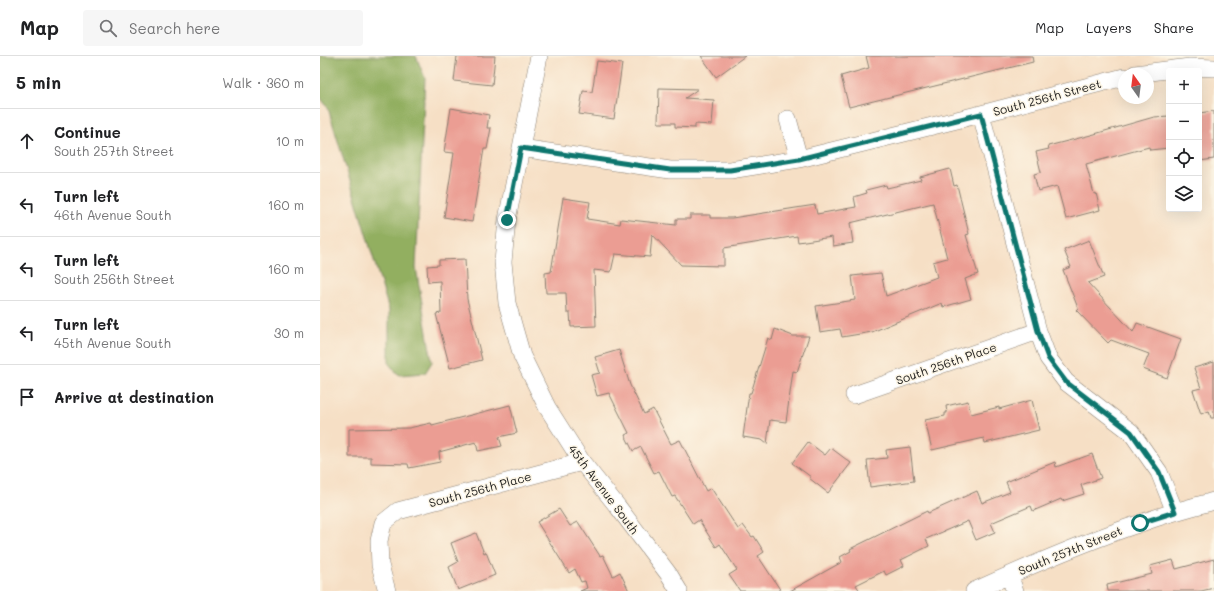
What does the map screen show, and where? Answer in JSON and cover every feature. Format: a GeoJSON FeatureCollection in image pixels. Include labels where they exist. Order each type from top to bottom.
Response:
{"type":"FeatureCollection","features":[{"type":"Feature","properties":{"kind":"street","name":"45th Avenue South"},"geometry":{"type":"LineString","coordinates":[[539,56],[507,220],[504,255],[506,304],[522,356],[547,407],[582,462],[670,576],[679,591]]}},
{"type":"Feature","properties":{"kind":"street"},"geometry":{"type":"LineString","coordinates":[[1154,72],[1190,67],[1214,68]]}},
{"type":"Feature","properties":{"kind":"street","name":"South 256th Street"},"geometry":{"type":"LineString","coordinates":[[521,148],[670,170],[730,170],[799,159],[1118,79]]}},
{"type":"Feature","properties":{"kind":"street"},"geometry":{"type":"LineString","coordinates":[[981,114],[1038,331],[1048,358],[1066,382],[1131,432],[1159,472],[1175,512]]}},
{"type":"Feature","properties":{"kind":"street"},"geometry":{"type":"LineString","coordinates":[[788,119],[799,159]]}},
{"type":"Feature","properties":{"kind":"street","name":"South 256th Place"},"geometry":{"type":"LineString","coordinates":[[854,395],[1038,331]]}},
{"type":"Feature","properties":{"kind":"street","name":"South 256th Place"},"geometry":{"type":"LineString","coordinates":[[387,591],[380,565],[379,541],[383,523],[398,511],[582,462]]}},
{"type":"Feature","properties":{"kind":"street","name":"South 257th Street"},"geometry":{"type":"LineString","coordinates":[[974,591],[1106,535],[1175,512],[1214,501]]}},
{"type":"Feature","properties":{"kind":"street"},"geometry":{"type":"LineString","coordinates":[[1009,575],[1015,591]]}},
{"type":"Feature","properties":{"kind":"green space"},"geometry":{"type":"Polygon","coordinates":[[[320,56],[416,56],[425,78],[416,268],[432,362],[425,373],[399,375],[389,364],[389,310],[328,108],[320,97],[320,56]]]}},
{"type":"Feature","properties":{"kind":"building"},"geometry":{"type":"Polygon","coordinates":[[[457,56],[495,56],[492,85],[454,81],[457,56]]]}},
{"type":"Feature","properties":{"kind":"building"},"geometry":{"type":"Polygon","coordinates":[[[701,56],[745,56],[716,77],[701,56]]]}},
{"type":"Feature","properties":{"kind":"building"},"geometry":{"type":"Polygon","coordinates":[[[866,56],[1032,56],[1033,62],[849,107],[841,76],[869,68],[866,56]]]}},
{"type":"Feature","properties":{"kind":"building"},"geometry":{"type":"Polygon","coordinates":[[[597,61],[622,64],[614,119],[579,114],[583,91],[592,92],[597,61]]]}},
{"type":"Feature","properties":{"kind":"building"},"geometry":{"type":"Polygon","coordinates":[[[659,88],[698,89],[685,98],[714,100],[712,125],[695,124],[695,128],[675,127],[675,123],[658,123],[659,88]]]}},
{"type":"Feature","properties":{"kind":"building"},"geometry":{"type":"Polygon","coordinates":[[[451,108],[489,115],[487,128],[491,128],[487,149],[484,149],[472,222],[444,217],[454,153],[444,152],[451,108]]]}},
{"type":"Feature","properties":{"kind":"building"},"geometry":{"type":"Polygon","coordinates":[[[1214,111],[1214,159],[1202,161],[1202,140],[1202,113],[1214,111]]]}},
{"type":"Feature","properties":{"kind":"building"},"geometry":{"type":"Polygon","coordinates":[[[1166,116],[1166,148],[1150,150],[1149,147],[1086,164],[1100,210],[1066,219],[1057,186],[1038,191],[1034,174],[1041,172],[1036,152],[1049,149],[1048,146],[1154,117],[1166,116]]]}},
{"type":"Feature","properties":{"kind":"building"},"geometry":{"type":"Polygon","coordinates":[[[950,169],[954,186],[957,185],[969,234],[966,235],[978,274],[965,279],[971,299],[943,307],[942,303],[872,332],[842,337],[840,329],[820,332],[816,306],[855,300],[852,276],[881,273],[886,296],[937,277],[933,262],[947,258],[933,203],[850,223],[853,243],[833,246],[832,237],[798,242],[797,236],[724,248],[724,266],[681,265],[652,234],[650,257],[615,254],[611,272],[594,270],[596,326],[571,327],[570,313],[567,313],[566,293],[546,293],[545,273],[551,272],[563,198],[590,202],[587,219],[620,224],[621,219],[676,225],[676,219],[690,219],[690,215],[710,215],[710,218],[732,218],[815,205],[817,214],[856,207],[854,197],[867,193],[866,190],[886,185],[887,188],[921,180],[920,177],[950,169]]]}},
{"type":"Feature","properties":{"kind":"building"},"geometry":{"type":"Polygon","coordinates":[[[1089,240],[1104,277],[1088,283],[1133,332],[1137,323],[1181,339],[1167,378],[1143,369],[1149,354],[1111,340],[1108,343],[1076,310],[1078,308],[1063,270],[1071,267],[1064,250],[1089,240]]]}},
{"type":"Feature","properties":{"kind":"building"},"geometry":{"type":"Polygon","coordinates":[[[465,259],[467,299],[482,360],[450,368],[436,314],[441,313],[440,281],[428,282],[427,266],[439,265],[439,260],[465,259]]]}},
{"type":"Feature","properties":{"kind":"building"},"geometry":{"type":"Polygon","coordinates":[[[775,329],[793,336],[809,336],[797,372],[793,371],[786,422],[770,420],[767,444],[762,440],[743,437],[749,393],[751,393],[768,338],[772,340],[775,329]]]}},
{"type":"Feature","properties":{"kind":"building"},"geometry":{"type":"Polygon","coordinates":[[[619,350],[630,385],[644,414],[653,409],[671,444],[680,440],[706,491],[711,488],[738,529],[743,525],[752,537],[754,536],[764,552],[758,556],[781,591],[740,591],[729,575],[737,570],[720,544],[716,547],[699,520],[693,524],[675,496],[672,497],[659,471],[654,473],[641,447],[633,451],[625,435],[629,433],[609,393],[597,396],[591,375],[600,373],[595,357],[619,350]]]}},
{"type":"Feature","properties":{"kind":"building"},"geometry":{"type":"Polygon","coordinates":[[[1214,362],[1214,418],[1211,418],[1209,411],[1201,414],[1193,390],[1201,388],[1194,368],[1214,362]]]}},
{"type":"Feature","properties":{"kind":"building"},"geometry":{"type":"Polygon","coordinates":[[[1032,400],[1039,430],[985,443],[984,438],[932,450],[925,420],[945,416],[945,413],[947,413],[946,406],[968,401],[971,414],[999,407],[999,409],[1032,400]]]}},
{"type":"Feature","properties":{"kind":"building"},"geometry":{"type":"Polygon","coordinates":[[[510,405],[517,433],[499,437],[502,446],[478,451],[476,442],[439,452],[440,462],[409,468],[408,464],[371,463],[371,457],[349,457],[349,429],[409,428],[431,423],[432,425],[510,405]]]}},
{"type":"Feature","properties":{"kind":"building"},"geometry":{"type":"Polygon","coordinates":[[[808,442],[825,455],[831,448],[851,463],[828,493],[809,478],[811,477],[792,463],[808,442]]]}},
{"type":"Feature","properties":{"kind":"building"},"geometry":{"type":"Polygon","coordinates":[[[910,447],[914,481],[870,487],[867,460],[887,458],[886,450],[910,447]]]}},
{"type":"Feature","properties":{"kind":"building"},"geometry":{"type":"Polygon","coordinates":[[[1092,454],[1101,478],[1081,485],[1084,494],[1062,501],[1061,499],[1033,511],[1031,506],[991,523],[995,532],[976,540],[968,521],[926,539],[929,546],[901,560],[904,566],[886,575],[884,571],[856,585],[860,591],[790,591],[842,562],[840,557],[851,551],[850,549],[927,511],[928,513],[977,491],[982,503],[1010,492],[1006,482],[1055,462],[1056,467],[1092,454]]]}},
{"type":"Feature","properties":{"kind":"building"},"geometry":{"type":"Polygon","coordinates":[[[559,509],[570,526],[578,522],[600,556],[603,555],[613,576],[620,572],[629,591],[580,591],[587,588],[585,581],[581,582],[575,569],[569,573],[537,522],[559,509]]]}},
{"type":"Feature","properties":{"kind":"building"},"geometry":{"type":"Polygon","coordinates":[[[476,533],[484,553],[486,552],[495,575],[458,590],[449,567],[458,562],[451,543],[476,533]]]}},
{"type":"Feature","properties":{"kind":"building"},"geometry":{"type":"Polygon","coordinates":[[[1214,559],[1214,588],[1201,591],[1108,591],[1107,585],[1152,574],[1150,566],[1173,560],[1176,569],[1214,559]]]}},
{"type":"Feature","properties":{"kind":"route"},"geometry":{"type":"LineString","coordinates":[[507,220],[521,148],[670,170],[730,170],[799,159],[981,114],[1038,331],[1048,358],[1066,382],[1131,432],[1159,472],[1175,512],[1140,523]]}}]}
